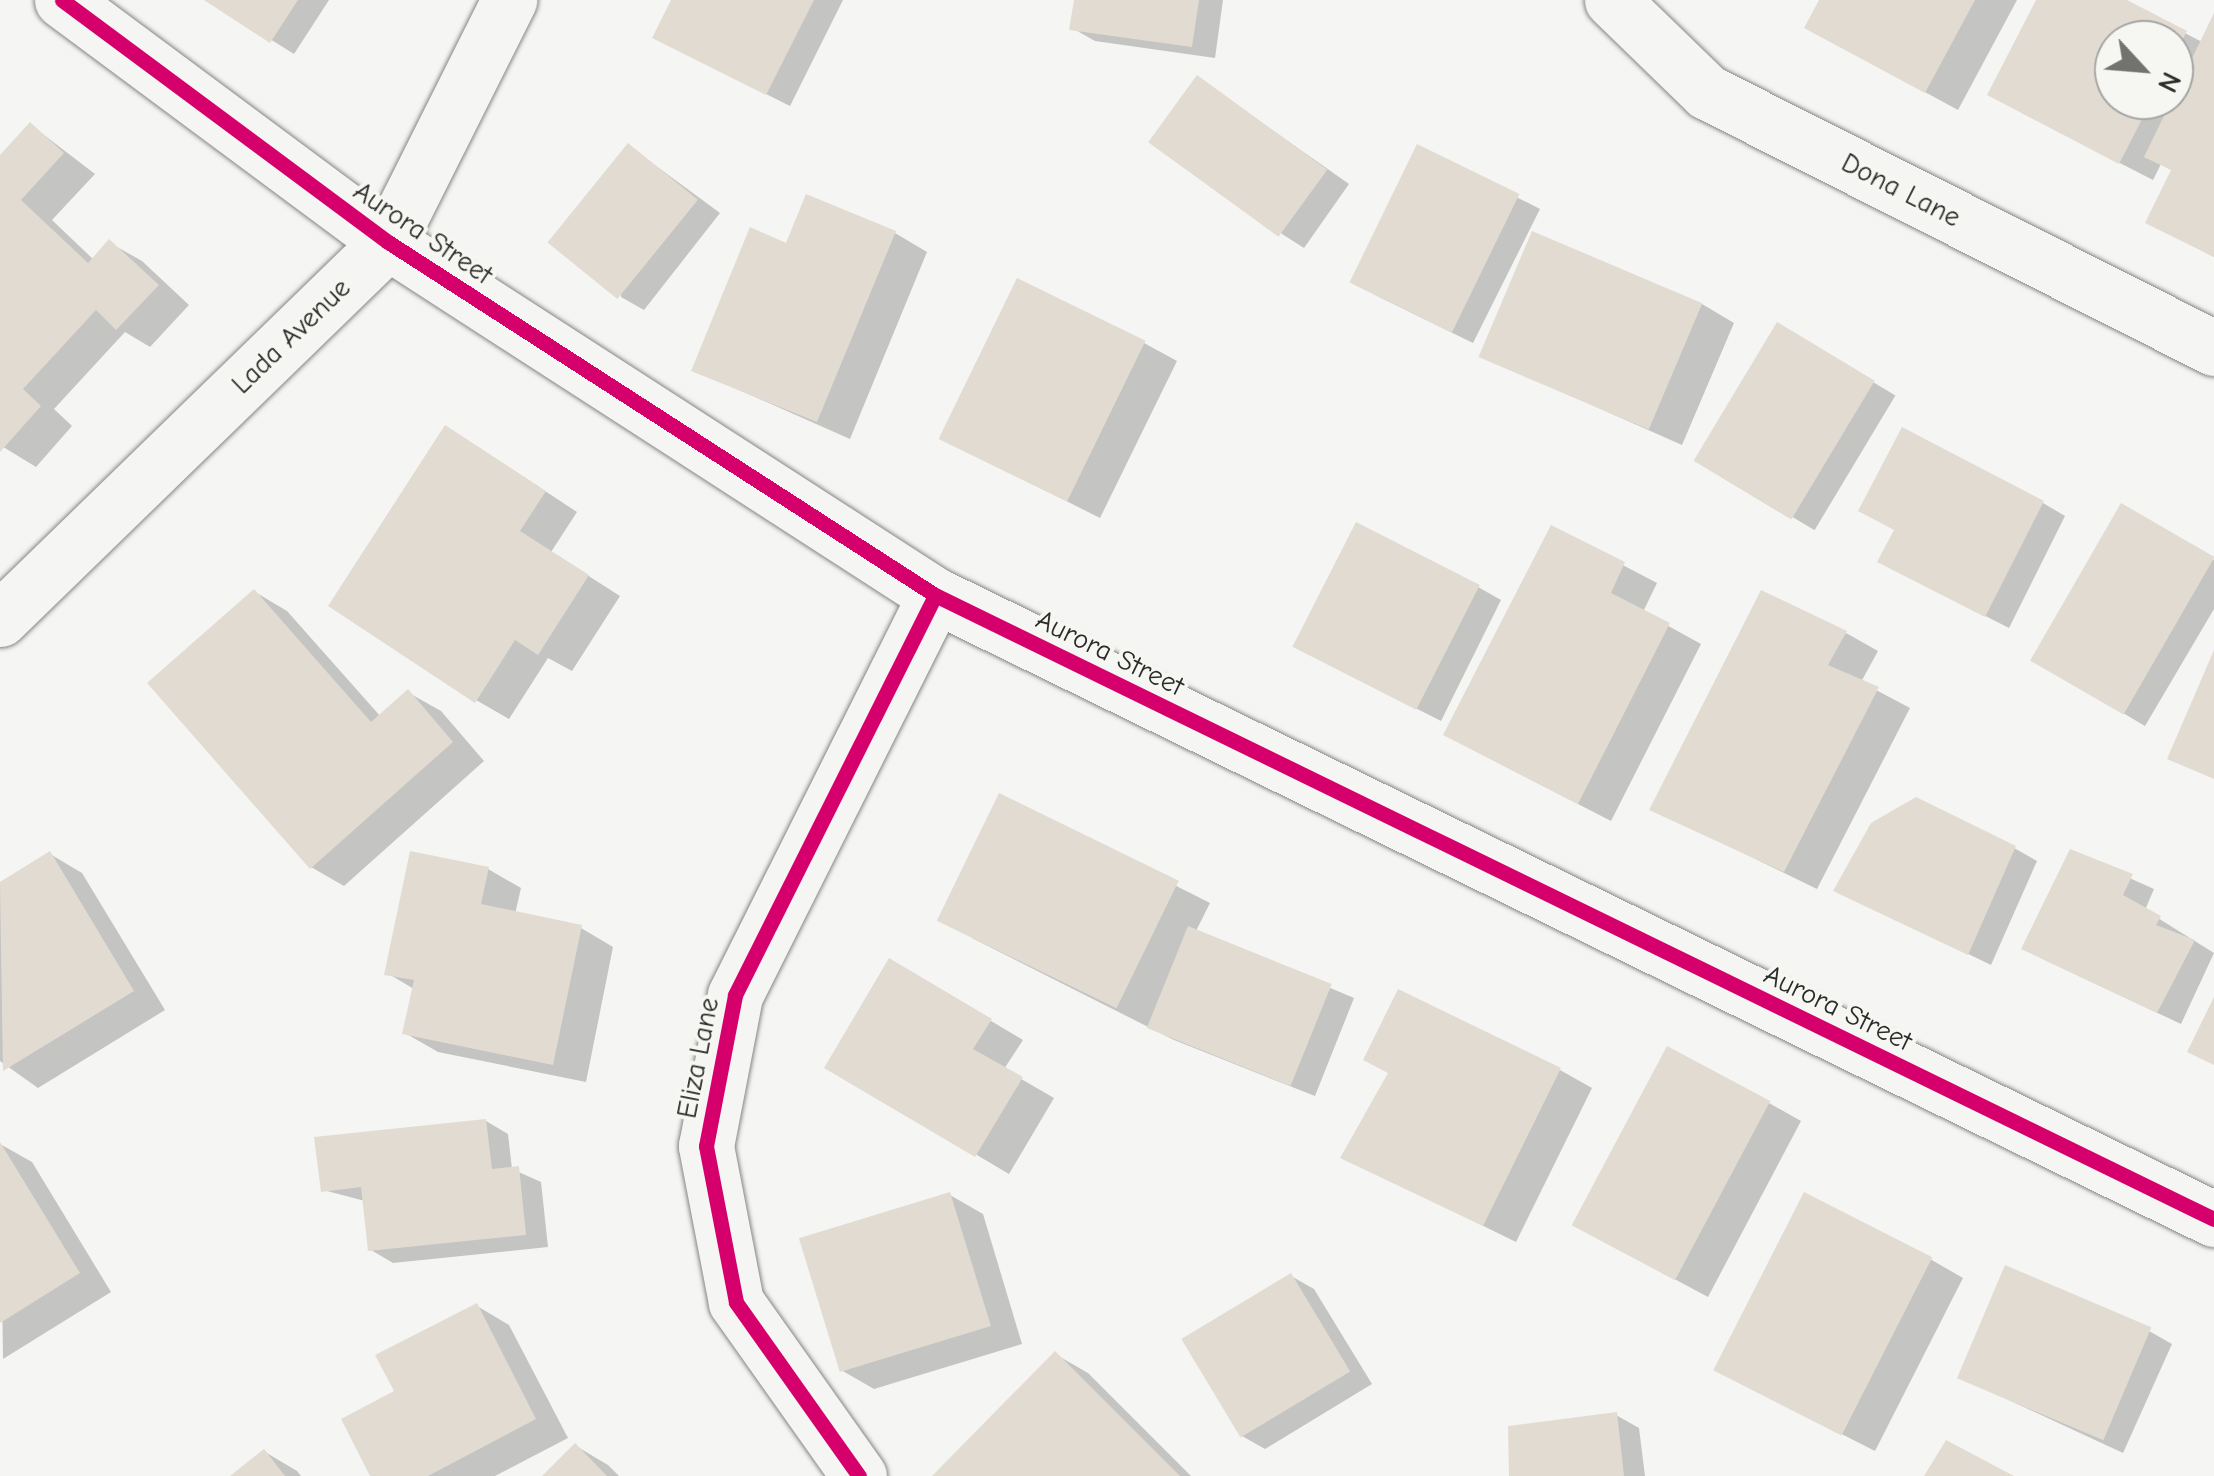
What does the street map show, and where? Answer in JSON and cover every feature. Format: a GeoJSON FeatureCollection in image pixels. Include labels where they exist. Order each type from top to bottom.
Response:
{"type":"FeatureCollection","features":[{"type":"Feature","properties":{"kind":"street","name":"Aurora Street"},"geometry":{"type":"LineString","coordinates":[[62,0],[388,242],[935,595],[2214,1219]]}},
{"type":"Feature","properties":{"kind":"street","name":"Lada Avenue"},"geometry":{"type":"LineString","coordinates":[[0,619],[388,242],[509,0]]}},
{"type":"Feature","properties":{"kind":"street","name":"Dona Lane"},"geometry":{"type":"LineString","coordinates":[[1612,0],[1707,92],[2214,348]]}},
{"type":"Feature","properties":{"kind":"street","name":"Eliza Lane"},"geometry":{"type":"LineString","coordinates":[[859,1476],[736,1302],[706,1146],[734,995],[935,595]]}},
{"type":"Feature","properties":{"kind":"building"},"geometry":{"type":"Polygon","coordinates":[[[204,0],[298,0],[270,43],[204,0]]]}},
{"type":"Feature","properties":{"kind":"building"},"geometry":{"type":"Polygon","coordinates":[[[671,0],[814,0],[766,95],[652,38],[671,0]]]}},
{"type":"Feature","properties":{"kind":"building"},"geometry":{"type":"Polygon","coordinates":[[[1074,0],[1199,0],[1192,47],[1069,30],[1074,0]]]}},
{"type":"Feature","properties":{"kind":"building"},"geometry":{"type":"Polygon","coordinates":[[[1819,0],[1975,0],[1925,93],[1804,28],[1819,0]]]}},
{"type":"Feature","properties":{"kind":"building"},"geometry":{"type":"Polygon","coordinates":[[[2036,0],[2127,0],[2166,20],[2094,20],[2094,120],[2142,120],[2119,164],[1987,95],[2036,0]]]}},
{"type":"Feature","properties":{"kind":"building"},"geometry":{"type":"Polygon","coordinates":[[[2214,13],[2214,257],[2145,223],[2171,170],[2144,157],[2162,120],[2194,120],[2194,54],[2214,13]]]}},
{"type":"Feature","properties":{"kind":"building"},"geometry":{"type":"Polygon","coordinates":[[[1197,75],[1327,170],[1278,237],[1148,142],[1197,75]]]}},
{"type":"Feature","properties":{"kind":"building"},"geometry":{"type":"Polygon","coordinates":[[[30,122],[64,153],[21,200],[88,263],[109,239],[159,285],[116,330],[96,310],[23,389],[41,406],[0,452],[0,155],[30,122]]]}},
{"type":"Feature","properties":{"kind":"building"},"geometry":{"type":"Polygon","coordinates":[[[628,143],[698,200],[617,299],[547,242],[628,143]]]}},
{"type":"Feature","properties":{"kind":"building"},"geometry":{"type":"Polygon","coordinates":[[[1417,144],[1519,194],[1452,332],[1349,282],[1417,144]]]}},
{"type":"Feature","properties":{"kind":"building"},"geometry":{"type":"Polygon","coordinates":[[[806,194],[896,231],[817,422],[691,371],[750,227],[786,243],[806,194]]]}},
{"type":"Feature","properties":{"kind":"building"},"geometry":{"type":"Polygon","coordinates":[[[1532,231],[1702,303],[1649,429],[1478,357],[1532,231]]]}},
{"type":"Feature","properties":{"kind":"building"},"geometry":{"type":"Polygon","coordinates":[[[1017,278],[1146,341],[1067,502],[939,439],[1017,278]]]}},
{"type":"Feature","properties":{"kind":"building"},"geometry":{"type":"Polygon","coordinates":[[[1777,322],[1875,381],[1791,520],[1694,461],[1777,322]]]}},
{"type":"Feature","properties":{"kind":"building"},"geometry":{"type":"Polygon","coordinates":[[[445,425],[546,491],[520,531],[589,575],[538,655],[515,640],[475,703],[328,606],[445,425]]]}},
{"type":"Feature","properties":{"kind":"building"},"geometry":{"type":"Polygon","coordinates":[[[1902,427],[2044,501],[1985,617],[1877,562],[1894,530],[1858,511],[1902,427]]]}},
{"type":"Feature","properties":{"kind":"building"},"geometry":{"type":"Polygon","coordinates":[[[2121,503],[2214,557],[2124,715],[2030,661],[2121,503]]]}},
{"type":"Feature","properties":{"kind":"building"},"geometry":{"type":"Polygon","coordinates":[[[1356,522],[1480,585],[1416,710],[1292,647],[1356,522]]]}},
{"type":"Feature","properties":{"kind":"building"},"geometry":{"type":"Polygon","coordinates":[[[1551,525],[1625,562],[1611,593],[1670,623],[1578,804],[1443,735],[1551,525]]]}},
{"type":"Feature","properties":{"kind":"building"},"geometry":{"type":"Polygon","coordinates":[[[254,589],[371,722],[408,689],[453,742],[310,869],[147,683],[254,589]]]}},
{"type":"Feature","properties":{"kind":"building"},"geometry":{"type":"Polygon","coordinates":[[[1761,590],[1847,631],[1828,665],[1879,687],[1784,872],[1649,810],[1761,590]]]}},
{"type":"Feature","properties":{"kind":"building"},"geometry":{"type":"Polygon","coordinates":[[[2214,650],[2214,779],[2167,759],[2214,650]]]}},
{"type":"Feature","properties":{"kind":"building"},"geometry":{"type":"Polygon","coordinates":[[[999,793],[1179,881],[1117,1008],[937,921],[999,793]]]}},
{"type":"Feature","properties":{"kind":"building"},"geometry":{"type":"Polygon","coordinates":[[[1916,797],[2016,846],[1968,955],[1833,891],[1871,823],[1916,797]]]}},
{"type":"Feature","properties":{"kind":"building"},"geometry":{"type":"Polygon","coordinates":[[[2070,849],[2133,874],[2123,895],[2161,916],[2156,925],[2195,940],[2157,1013],[2021,949],[2070,849]]]}},
{"type":"Feature","properties":{"kind":"building"},"geometry":{"type":"Polygon","coordinates":[[[50,851],[134,991],[3,1071],[0,882],[50,851]]]}},
{"type":"Feature","properties":{"kind":"building"},"geometry":{"type":"Polygon","coordinates":[[[410,851],[489,867],[481,904],[582,925],[553,1065],[402,1034],[414,980],[384,975],[410,851]]]}},
{"type":"Feature","properties":{"kind":"building"},"geometry":{"type":"Polygon","coordinates":[[[1188,926],[1332,984],[1291,1086],[1147,1028],[1188,926]]]}},
{"type":"Feature","properties":{"kind":"building"},"geometry":{"type":"Polygon","coordinates":[[[889,958],[992,1019],[973,1049],[1023,1077],[975,1157],[824,1068],[889,958]]]}},
{"type":"Feature","properties":{"kind":"building"},"geometry":{"type":"Polygon","coordinates":[[[1398,989],[1561,1068],[1483,1226],[1340,1158],[1388,1073],[1363,1060],[1398,989]]]}},
{"type":"Feature","properties":{"kind":"building"},"geometry":{"type":"Polygon","coordinates":[[[2214,997],[2214,1065],[2187,1052],[2214,997]]]}},
{"type":"Feature","properties":{"kind":"building"},"geometry":{"type":"Polygon","coordinates":[[[1667,1046],[1770,1101],[1675,1280],[1572,1225],[1667,1046]]]}},
{"type":"Feature","properties":{"kind":"building"},"geometry":{"type":"Polygon","coordinates":[[[486,1119],[492,1169],[519,1166],[526,1235],[368,1251],[361,1187],[321,1192],[314,1137],[486,1119]]]}},
{"type":"Feature","properties":{"kind":"building"},"geometry":{"type":"Polygon","coordinates":[[[0,1142],[80,1273],[0,1323],[0,1142]]]}},
{"type":"Feature","properties":{"kind":"building"},"geometry":{"type":"Polygon","coordinates":[[[950,1192],[991,1326],[840,1372],[799,1238],[950,1192]]]}},
{"type":"Feature","properties":{"kind":"building"},"geometry":{"type":"Polygon","coordinates":[[[1804,1192],[1932,1257],[1842,1436],[1713,1370],[1804,1192]]]}},
{"type":"Feature","properties":{"kind":"building"},"geometry":{"type":"Polygon","coordinates":[[[2005,1265],[2151,1327],[2103,1440],[1957,1378],[2005,1265]]]}},
{"type":"Feature","properties":{"kind":"building"},"geometry":{"type":"Polygon","coordinates":[[[1291,1273],[1350,1372],[1241,1437],[1181,1339],[1291,1273]]]}},
{"type":"Feature","properties":{"kind":"building"},"geometry":{"type":"Polygon","coordinates":[[[477,1303],[536,1419],[428,1476],[370,1476],[341,1419],[394,1391],[375,1355],[477,1303]]]}},
{"type":"Feature","properties":{"kind":"building"},"geometry":{"type":"Polygon","coordinates":[[[1055,1351],[1180,1476],[932,1476],[1055,1351]]]}},
{"type":"Feature","properties":{"kind":"building"},"geometry":{"type":"Polygon","coordinates":[[[1617,1412],[1624,1476],[1509,1476],[1508,1426],[1617,1412]]]}},
{"type":"Feature","properties":{"kind":"building"},"geometry":{"type":"Polygon","coordinates":[[[1946,1440],[2014,1476],[1924,1476],[1946,1440]]]}},
{"type":"Feature","properties":{"kind":"building"},"geometry":{"type":"Polygon","coordinates":[[[575,1443],[607,1476],[542,1476],[575,1443]]]}},
{"type":"Feature","properties":{"kind":"building"},"geometry":{"type":"Polygon","coordinates":[[[264,1449],[285,1476],[230,1476],[264,1449]]]}},
{"type":"Feature","properties":{"kind":"cycle path"},"geometry":{"type":"LineString","coordinates":[[62,0],[388,242],[935,595],[2214,1219]]}},
{"type":"Feature","properties":{"kind":"cycle path"},"geometry":{"type":"LineString","coordinates":[[859,1476],[736,1302],[706,1146],[735,995],[935,595]]}}]}
